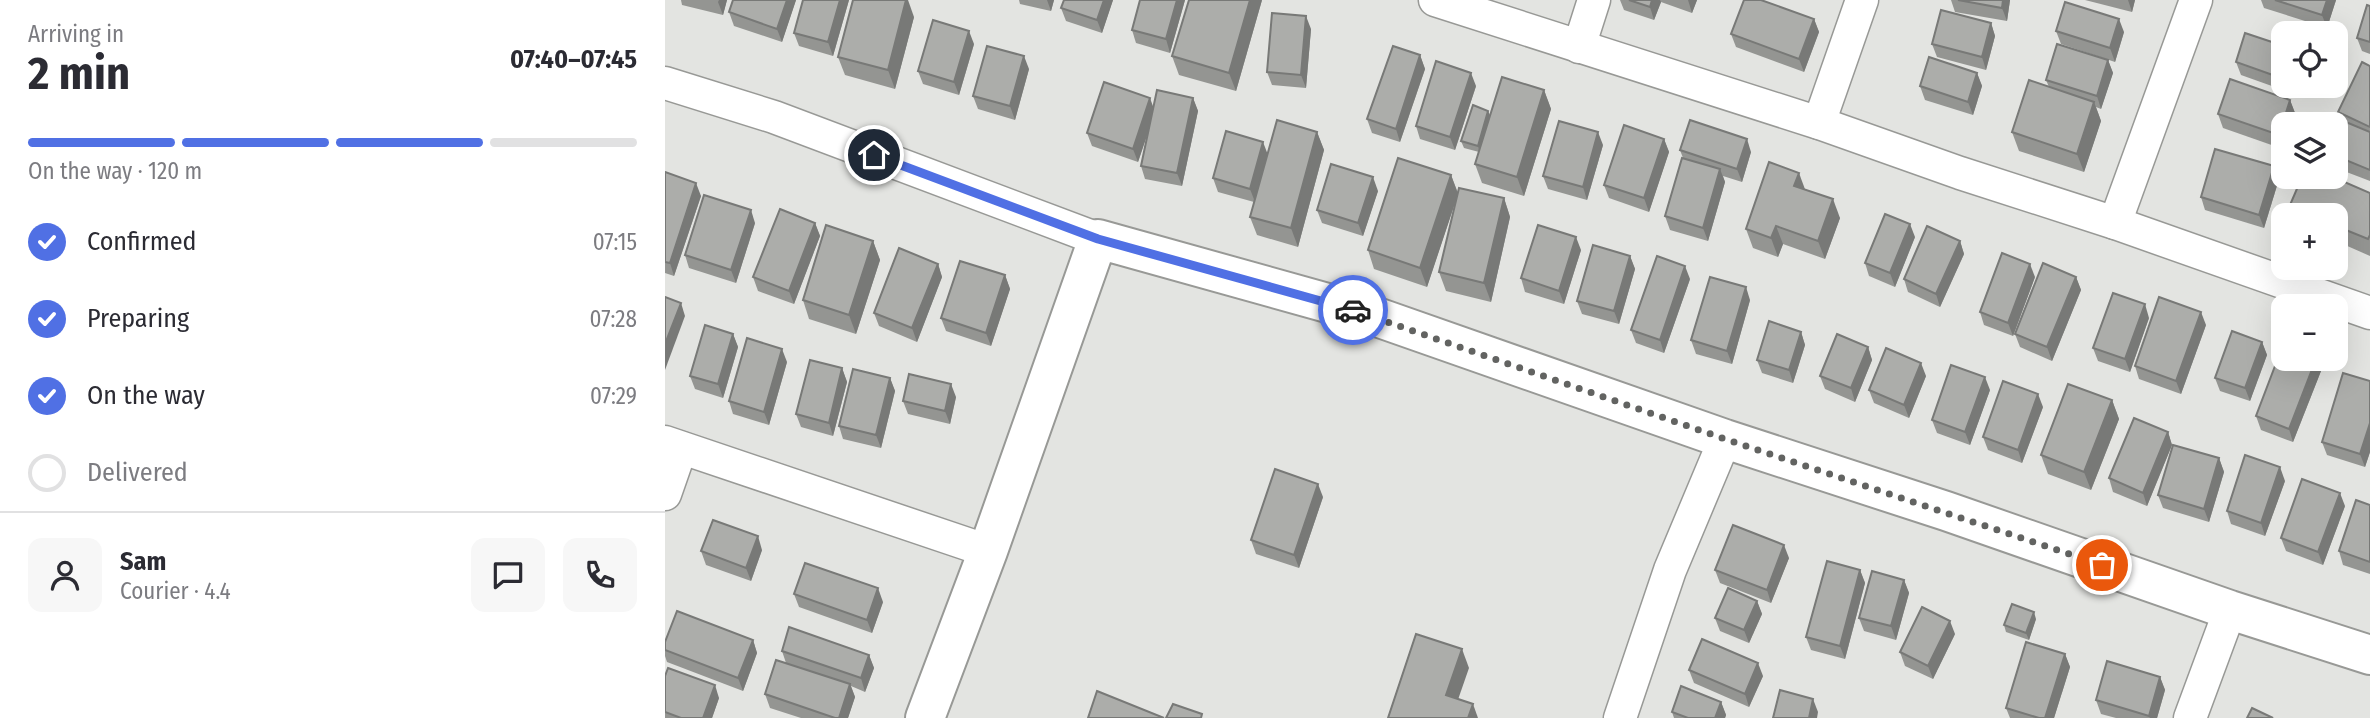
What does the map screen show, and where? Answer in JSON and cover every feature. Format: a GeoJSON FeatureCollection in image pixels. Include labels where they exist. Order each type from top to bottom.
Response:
{"type":"FeatureCollection","features":[{"type":"Feature","properties":{"kind":"street"},"geometry":{"type":"LineString","coordinates":[[1435,0],[1819,123],[2370,313]]}},
{"type":"Feature","properties":{"kind":"street"},"geometry":{"type":"LineString","coordinates":[[1579,47],[1594,0]]}},
{"type":"Feature","properties":{"kind":"street"},"geometry":{"type":"LineString","coordinates":[[1819,123],[1863,0]]}},
{"type":"Feature","properties":{"kind":"street"},"geometry":{"type":"LineString","coordinates":[[2115,223],[2196,0]]}},
{"type":"Feature","properties":{"kind":"street"},"geometry":{"type":"LineString","coordinates":[[665,83],[774,117],[1098,239],[1374,316],[1725,439],[2370,655]]}},
{"type":"Feature","properties":{"kind":"street"},"geometry":{"type":"LineString","coordinates":[[925,718],[988,551],[1098,239]]}},
{"type":"Feature","properties":{"kind":"street"},"geometry":{"type":"LineString","coordinates":[[1620,718],[1670,569],[1725,439]]}},
{"type":"Feature","properties":{"kind":"street"},"geometry":{"type":"LineString","coordinates":[[665,494],[673,445],[988,551]]}},
{"type":"Feature","properties":{"kind":"street"},"geometry":{"type":"LineString","coordinates":[[2190,718],[2230,610]]}},
{"type":"Feature","properties":{"kind":"building"},"geometry":{"type":"Polygon","coordinates":[[[733,0],[787,0],[777,29],[729,12],[733,0]]]}},
{"type":"Feature","properties":{"kind":"building"},"geometry":{"type":"Polygon","coordinates":[[[803,0],[840,0],[828,42],[794,33],[803,0]]]}},
{"type":"Feature","properties":{"kind":"building"},"geometry":{"type":"Polygon","coordinates":[[[853,0],[906,0],[888,70],[838,57],[853,0]]]}},
{"type":"Feature","properties":{"kind":"building"},"geometry":{"type":"Polygon","coordinates":[[[1064,0],[1104,0],[1097,20],[1061,8],[1064,0]]]}},
{"type":"Feature","properties":{"kind":"building"},"geometry":{"type":"Polygon","coordinates":[[[1140,0],[1177,0],[1166,39],[1132,30],[1140,0]]]}},
{"type":"Feature","properties":{"kind":"building"},"geometry":{"type":"Polygon","coordinates":[[[1189,0],[1250,0],[1229,73],[1172,56],[1189,0]]]}},
{"type":"Feature","properties":{"kind":"building"},"geometry":{"type":"Polygon","coordinates":[[[1629,0],[1652,0],[1650,7],[1629,0]]]}},
{"type":"Feature","properties":{"kind":"building"},"geometry":{"type":"Polygon","coordinates":[[[1744,0],[1761,0],[1814,19],[1799,59],[1731,34],[1744,0]]]}},
{"type":"Feature","properties":{"kind":"building"},"geometry":{"type":"Polygon","coordinates":[[[1958,0],[2003,0],[2002,8],[1958,0]]]}},
{"type":"Feature","properties":{"kind":"building"},"geometry":{"type":"Polygon","coordinates":[[[2275,0],[2327,0],[2322,15],[2275,0]]]}},
{"type":"Feature","properties":{"kind":"building"},"geometry":{"type":"Polygon","coordinates":[[[2065,2],[2119,19],[2110,48],[2056,31],[2065,2]]]}},
{"type":"Feature","properties":{"kind":"building"},"geometry":{"type":"Polygon","coordinates":[[[2367,5],[2370,6],[2370,42],[2357,38],[2367,5]]]}},
{"type":"Feature","properties":{"kind":"building"},"geometry":{"type":"Polygon","coordinates":[[[1941,10],[1991,23],[1982,57],[1932,44],[1941,10]]]}},
{"type":"Feature","properties":{"kind":"building"},"geometry":{"type":"Polygon","coordinates":[[[1272,13],[1306,16],[1301,75],[1267,72],[1272,13]]]}},
{"type":"Feature","properties":{"kind":"building"},"geometry":{"type":"Polygon","coordinates":[[[933,20],[969,31],[954,82],[918,71],[933,20]]]}},
{"type":"Feature","properties":{"kind":"building"},"geometry":{"type":"Polygon","coordinates":[[[2245,33],[2271,42],[2271,74],[2236,62],[2245,33]]]}},
{"type":"Feature","properties":{"kind":"building"},"geometry":{"type":"Polygon","coordinates":[[[2057,44],[2108,60],[2097,96],[2046,80],[2057,44]]]}},
{"type":"Feature","properties":{"kind":"building"},"geometry":{"type":"Polygon","coordinates":[[[987,46],[1024,56],[1010,106],[973,96],[987,46]]]}},
{"type":"Feature","properties":{"kind":"building"},"geometry":{"type":"Polygon","coordinates":[[[1393,46],[1420,55],[1396,129],[1367,119],[1393,46]]]}},
{"type":"Feature","properties":{"kind":"building"},"geometry":{"type":"Polygon","coordinates":[[[1929,57],[1977,73],[1968,102],[1920,86],[1929,57]]]}},
{"type":"Feature","properties":{"kind":"building"},"geometry":{"type":"Polygon","coordinates":[[[1436,61],[1471,73],[1450,137],[1416,126],[1436,61]]]}},
{"type":"Feature","properties":{"kind":"building"},"geometry":{"type":"Polygon","coordinates":[[[2362,62],[2370,66],[2370,127],[2348,117],[2348,112],[2338,112],[2345,98],[2348,98],[2348,91],[2362,62]]]}},
{"type":"Feature","properties":{"kind":"building"},"geometry":{"type":"Polygon","coordinates":[[[1502,77],[1544,90],[1517,177],[1475,164],[1502,77]]]}},
{"type":"Feature","properties":{"kind":"building"},"geometry":{"type":"Polygon","coordinates":[[[2230,79],[2271,93],[2271,98],[2290,100],[2286,112],[2271,112],[2271,132],[2218,114],[2230,79]]]}},
{"type":"Feature","properties":{"kind":"building"},"geometry":{"type":"Polygon","coordinates":[[[2029,80],[2094,102],[2077,154],[2012,132],[2029,80]]]}},
{"type":"Feature","properties":{"kind":"building"},"geometry":{"type":"Polygon","coordinates":[[[1104,82],[1150,98],[1133,149],[1087,133],[1104,82]]]}},
{"type":"Feature","properties":{"kind":"building"},"geometry":{"type":"Polygon","coordinates":[[[1157,90],[1193,98],[1177,173],[1141,166],[1157,90]]]}},
{"type":"Feature","properties":{"kind":"building"},"geometry":{"type":"Polygon","coordinates":[[[1473,105],[1488,111],[1478,146],[1461,141],[1473,105]]]}},
{"type":"Feature","properties":{"kind":"building"},"geometry":{"type":"Polygon","coordinates":[[[1277,120],[1317,132],[1291,228],[1250,217],[1277,120]]]}},
{"type":"Feature","properties":{"kind":"building"},"geometry":{"type":"Polygon","coordinates":[[[1690,120],[1747,139],[1737,169],[1680,150],[1690,120]]]}},
{"type":"Feature","properties":{"kind":"building"},"geometry":{"type":"Polygon","coordinates":[[[1559,121],[1598,132],[1583,187],[1543,176],[1559,121]]]}},
{"type":"Feature","properties":{"kind":"building"},"geometry":{"type":"Polygon","coordinates":[[[2348,123],[2370,132],[2370,170],[2348,161],[2348,123]]]}},
{"type":"Feature","properties":{"kind":"building"},"geometry":{"type":"Polygon","coordinates":[[[1624,125],[1664,139],[1644,198],[1604,185],[1624,125]]]}},
{"type":"Feature","properties":{"kind":"building"},"geometry":{"type":"Polygon","coordinates":[[[1226,131],[1263,142],[1250,189],[1213,178],[1226,131]]]}},
{"type":"Feature","properties":{"kind":"building"},"geometry":{"type":"Polygon","coordinates":[[[2215,149],[2271,165],[2271,176],[2259,215],[2201,197],[2215,149]]]}},
{"type":"Feature","properties":{"kind":"building"},"geometry":{"type":"Polygon","coordinates":[[[1398,158],[1451,175],[1420,268],[1368,250],[1398,158]]]}},
{"type":"Feature","properties":{"kind":"building"},"geometry":{"type":"Polygon","coordinates":[[[1682,158],[1720,169],[1703,228],[1665,216],[1682,158]]]}},
{"type":"Feature","properties":{"kind":"building"},"geometry":{"type":"Polygon","coordinates":[[[1769,162],[1799,173],[1794,186],[1833,199],[1818,241],[1776,226],[1771,238],[1746,229],[1769,162]]]}},
{"type":"Feature","properties":{"kind":"building"},"geometry":{"type":"Polygon","coordinates":[[[1331,164],[1373,177],[1358,223],[1317,210],[1331,164]]]}},
{"type":"Feature","properties":{"kind":"building"},"geometry":{"type":"Polygon","coordinates":[[[665,172],[696,183],[670,263],[665,262],[665,172]]]}},
{"type":"Feature","properties":{"kind":"building"},"geometry":{"type":"Polygon","coordinates":[[[2348,183],[2370,193],[2370,235],[2368,239],[2348,231],[2348,203],[2291,203],[2297,189],[2348,189],[2348,183]]]}},
{"type":"Feature","properties":{"kind":"building"},"geometry":{"type":"Polygon","coordinates":[[[1459,188],[1504,198],[1484,283],[1439,272],[1459,188]]]}},
{"type":"Feature","properties":{"kind":"building"},"geometry":{"type":"Polygon","coordinates":[[[704,195],[751,210],[731,270],[685,255],[704,195]]]}},
{"type":"Feature","properties":{"kind":"building"},"geometry":{"type":"Polygon","coordinates":[[[780,209],[815,223],[789,291],[753,277],[780,209]]]}},
{"type":"Feature","properties":{"kind":"building"},"geometry":{"type":"Polygon","coordinates":[[[1885,214],[1910,224],[1890,273],[1865,263],[1885,214]]]}},
{"type":"Feature","properties":{"kind":"building"},"geometry":{"type":"Polygon","coordinates":[[[826,225],[873,241],[849,315],[803,300],[826,225]]]}},
{"type":"Feature","properties":{"kind":"building"},"geometry":{"type":"Polygon","coordinates":[[[1538,225],[1576,237],[1559,291],[1521,278],[1538,225]]]}},
{"type":"Feature","properties":{"kind":"building"},"geometry":{"type":"Polygon","coordinates":[[[1927,226],[1960,241],[1936,294],[1904,279],[1927,226]]]}},
{"type":"Feature","properties":{"kind":"building"},"geometry":{"type":"Polygon","coordinates":[[[1593,245],[1630,256],[1614,311],[1577,301],[1593,245]]]}},
{"type":"Feature","properties":{"kind":"building"},"geometry":{"type":"Polygon","coordinates":[[[899,248],[938,264],[912,328],[874,313],[899,248]]]}},
{"type":"Feature","properties":{"kind":"building"},"geometry":{"type":"Polygon","coordinates":[[[2002,253],[2030,264],[2008,323],[1980,312],[2002,253]]]}},
{"type":"Feature","properties":{"kind":"building"},"geometry":{"type":"Polygon","coordinates":[[[1657,256],[1685,266],[1660,340],[1631,330],[1657,256]]]}},
{"type":"Feature","properties":{"kind":"building"},"geometry":{"type":"Polygon","coordinates":[[[960,261],[1005,275],[986,333],[941,318],[960,261]]]}},
{"type":"Feature","properties":{"kind":"building"},"geometry":{"type":"Polygon","coordinates":[[[2043,263],[2076,277],[2047,347],[2015,334],[2043,263]]]}},
{"type":"Feature","properties":{"kind":"building"},"geometry":{"type":"Polygon","coordinates":[[[1710,277],[1746,287],[1727,351],[1691,340],[1710,277]]]}},
{"type":"Feature","properties":{"kind":"building"},"geometry":{"type":"Polygon","coordinates":[[[2113,293],[2145,304],[2125,359],[2093,348],[2113,293]]]}},
{"type":"Feature","properties":{"kind":"building"},"geometry":{"type":"Polygon","coordinates":[[[665,297],[681,303],[665,344],[665,297]]]}},
{"type":"Feature","properties":{"kind":"building"},"geometry":{"type":"Polygon","coordinates":[[[2159,297],[2201,312],[2176,381],[2135,366],[2159,297]]]}},
{"type":"Feature","properties":{"kind":"building"},"geometry":{"type":"Polygon","coordinates":[[[1769,321],[1801,332],[1789,370],[1757,360],[1769,321]]]}},
{"type":"Feature","properties":{"kind":"building"},"geometry":{"type":"Polygon","coordinates":[[[705,325],[733,334],[718,384],[690,376],[705,325]]]}},
{"type":"Feature","properties":{"kind":"building"},"geometry":{"type":"Polygon","coordinates":[[[2232,331],[2262,342],[2245,388],[2215,378],[2232,331]]]}},
{"type":"Feature","properties":{"kind":"building"},"geometry":{"type":"Polygon","coordinates":[[[1837,334],[1868,347],[1851,388],[1820,376],[1837,334]]]}},
{"type":"Feature","properties":{"kind":"building"},"geometry":{"type":"Polygon","coordinates":[[[747,338],[782,349],[764,412],[729,401],[747,338]]]}},
{"type":"Feature","properties":{"kind":"building"},"geometry":{"type":"Polygon","coordinates":[[[1886,348],[1921,363],[1904,405],[1869,390],[1886,348]]]}},
{"type":"Feature","properties":{"kind":"building"},"geometry":{"type":"Polygon","coordinates":[[[810,360],[842,368],[829,423],[796,414],[810,360]]]}},
{"type":"Feature","properties":{"kind":"building"},"geometry":{"type":"Polygon","coordinates":[[[1951,365],[1985,377],[1965,432],[1932,420],[1951,365]]]}},
{"type":"Feature","properties":{"kind":"building"},"geometry":{"type":"Polygon","coordinates":[[[853,369],[890,378],[876,435],[839,426],[853,369]]]}},
{"type":"Feature","properties":{"kind":"building"},"geometry":{"type":"Polygon","coordinates":[[[2273,371],[2311,371],[2289,429],[2256,416],[2273,371]]]}},
{"type":"Feature","properties":{"kind":"building"},"geometry":{"type":"Polygon","coordinates":[[[2343,373],[2370,381],[2370,423],[2360,454],[2322,442],[2343,373]]]}},
{"type":"Feature","properties":{"kind":"building"},"geometry":{"type":"Polygon","coordinates":[[[909,374],[951,384],[945,411],[903,401],[909,374]]]}},
{"type":"Feature","properties":{"kind":"building"},"geometry":{"type":"Polygon","coordinates":[[[2003,381],[2038,394],[2018,450],[1983,437],[2003,381]]]}},
{"type":"Feature","properties":{"kind":"building"},"geometry":{"type":"Polygon","coordinates":[[[2068,384],[2112,400],[2084,472],[2041,455],[2068,384]]]}},
{"type":"Feature","properties":{"kind":"building"},"geometry":{"type":"Polygon","coordinates":[[[2134,418],[2168,432],[2143,493],[2109,478],[2134,418]]]}},
{"type":"Feature","properties":{"kind":"building"},"geometry":{"type":"Polygon","coordinates":[[[2173,445],[2219,458],[2204,509],[2158,495],[2173,445]]]}},
{"type":"Feature","properties":{"kind":"building"},"geometry":{"type":"Polygon","coordinates":[[[2245,455],[2280,467],[2261,523],[2227,511],[2245,455]]]}},
{"type":"Feature","properties":{"kind":"building"},"geometry":{"type":"Polygon","coordinates":[[[1275,469],[1318,484],[1294,555],[1251,540],[1275,469]]]}},
{"type":"Feature","properties":{"kind":"building"},"geometry":{"type":"Polygon","coordinates":[[[2302,479],[2340,493],[2318,552],[2281,538],[2302,479]]]}},
{"type":"Feature","properties":{"kind":"building"},"geometry":{"type":"Polygon","coordinates":[[[2356,500],[2370,505],[2370,562],[2339,551],[2356,500]]]}},
{"type":"Feature","properties":{"kind":"building"},"geometry":{"type":"Polygon","coordinates":[[[713,520],[758,536],[746,568],[701,551],[713,520]]]}},
{"type":"Feature","properties":{"kind":"building"},"geometry":{"type":"Polygon","coordinates":[[[1733,525],[1784,545],[1767,590],[1715,570],[1733,525]]]}},
{"type":"Feature","properties":{"kind":"building"},"geometry":{"type":"Polygon","coordinates":[[[1827,561],[1860,570],[1840,646],[1806,637],[1827,561]]]}},
{"type":"Feature","properties":{"kind":"building"},"geometry":{"type":"Polygon","coordinates":[[[805,563],[878,588],[867,620],[794,594],[805,563]]]}},
{"type":"Feature","properties":{"kind":"building"},"geometry":{"type":"Polygon","coordinates":[[[1872,571],[1904,580],[1891,626],[1859,618],[1872,571]]]}},
{"type":"Feature","properties":{"kind":"building"},"geometry":{"type":"Polygon","coordinates":[[[1728,588],[1757,601],[1744,630],[1715,618],[1728,588]]]}},
{"type":"Feature","properties":{"kind":"building"},"geometry":{"type":"Polygon","coordinates":[[[2012,604],[2034,612],[2026,633],[2004,625],[2012,604]]]}},
{"type":"Feature","properties":{"kind":"building"},"geometry":{"type":"Polygon","coordinates":[[[1922,607],[1950,621],[1928,666],[1900,652],[1922,607]]]}},
{"type":"Feature","properties":{"kind":"building"},"geometry":{"type":"Polygon","coordinates":[[[677,611],[753,640],[738,678],[665,650],[665,642],[677,611]]]}},
{"type":"Feature","properties":{"kind":"building"},"geometry":{"type":"Polygon","coordinates":[[[789,627],[869,655],[861,678],[782,651],[789,627]]]}},
{"type":"Feature","properties":{"kind":"building"},"geometry":{"type":"Polygon","coordinates":[[[1416,634],[1462,649],[1446,695],[1473,704],[1468,718],[1388,718],[1416,634]]]}},
{"type":"Feature","properties":{"kind":"building"},"geometry":{"type":"Polygon","coordinates":[[[1702,639],[1758,663],[1745,694],[1689,670],[1702,639]]]}},
{"type":"Feature","properties":{"kind":"building"},"geometry":{"type":"Polygon","coordinates":[[[2026,642],[2065,654],[2045,718],[2006,708],[2026,642]]]}},
{"type":"Feature","properties":{"kind":"building"},"geometry":{"type":"Polygon","coordinates":[[[776,660],[850,684],[839,718],[765,694],[776,660]]]}},
{"type":"Feature","properties":{"kind":"building"},"geometry":{"type":"Polygon","coordinates":[[[2107,661],[2160,677],[2149,716],[2096,700],[2107,661]]]}},
{"type":"Feature","properties":{"kind":"building"},"geometry":{"type":"Polygon","coordinates":[[[668,668],[715,685],[703,718],[681,718],[665,712],[665,676],[668,668]]]}},
{"type":"Feature","properties":{"kind":"building"},"geometry":{"type":"Polygon","coordinates":[[[1681,686],[1721,702],[1715,718],[1688,718],[1672,712],[1681,686]]]}},
{"type":"Feature","properties":{"kind":"building"},"geometry":{"type":"Polygon","coordinates":[[[1780,690],[1813,699],[1809,718],[1773,718],[1780,690]]]}},
{"type":"Feature","properties":{"kind":"building"},"geometry":{"type":"Polygon","coordinates":[[[1097,691],[1164,718],[1088,718],[1097,691]]]}},
{"type":"Feature","properties":{"kind":"building"},"geometry":{"type":"Polygon","coordinates":[[[1173,704],[1202,714],[1201,718],[1166,718],[1173,704]]]}},
{"type":"Feature","properties":{"kind":"building"},"geometry":{"type":"Polygon","coordinates":[[[2252,708],[2273,718],[2247,718],[2252,708]]]}},
{"type":"Feature","properties":{"kind":"way so far"},"geometry":{"type":"LineString","coordinates":[[1353,310],[1725,439],[2102,565]]}},
{"type":"Feature","properties":{"kind":"route"},"geometry":{"type":"LineString","coordinates":[[874,155],[1098,239],[1353,310]]}}]}
